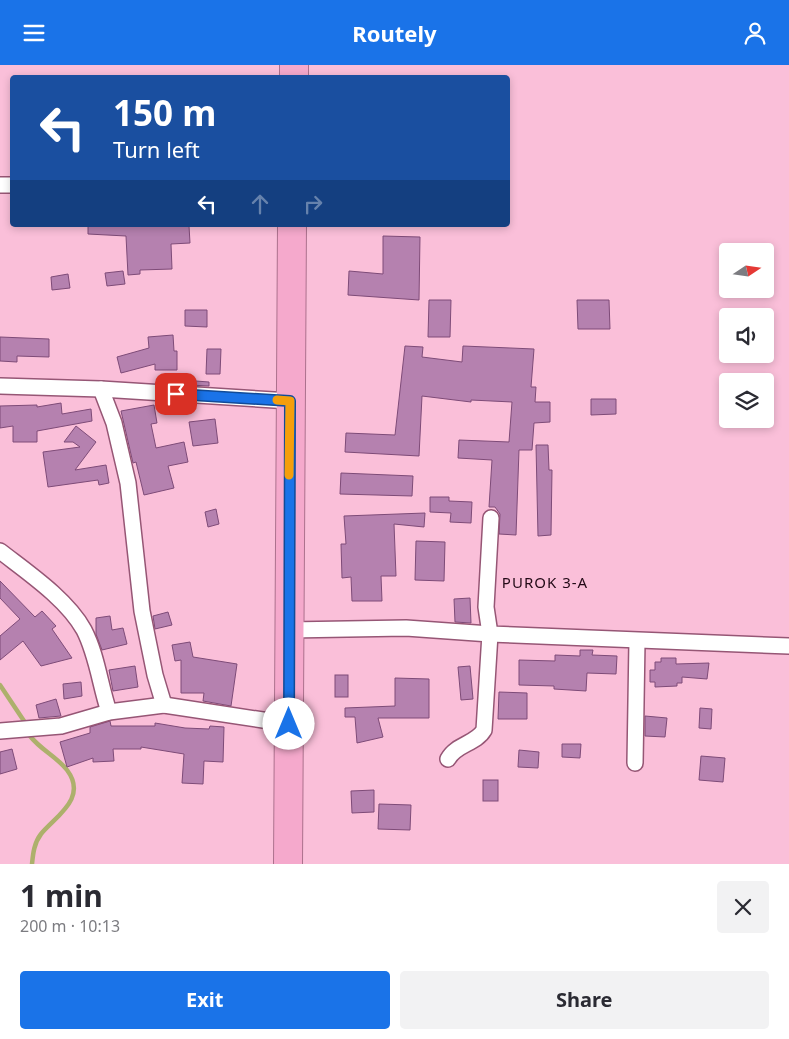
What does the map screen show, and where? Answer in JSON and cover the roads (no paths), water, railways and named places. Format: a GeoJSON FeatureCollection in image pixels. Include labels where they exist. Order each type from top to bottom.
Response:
{"type":"FeatureCollection","features":[{"type":"Feature","properties":{"kind":"highway"},"geometry":{"type":"LineString","coordinates":[[288,864],[292,227]]}},
{"type":"Feature","properties":{"kind":"street"},"geometry":{"type":"LineString","coordinates":[[0,386],[101,389],[290,401]]}},
{"type":"Feature","properties":{"kind":"street"},"geometry":{"type":"LineString","coordinates":[[101,389],[114,423],[128,483],[142,611],[155,675],[164,705]]}},
{"type":"Feature","properties":{"kind":"street"},"geometry":{"type":"LineString","coordinates":[[448,759],[455,750],[482,735],[484,730],[490,634],[486,607],[491,518]]}},
{"type":"Feature","properties":{"kind":"street"},"geometry":{"type":"LineString","coordinates":[[0,551],[54,595],[76,617],[92,649],[109,712]]}},
{"type":"Feature","properties":{"kind":"street"},"geometry":{"type":"LineString","coordinates":[[289,630],[406,628],[637,641],[789,646]]}},
{"type":"Feature","properties":{"kind":"street"},"geometry":{"type":"LineString","coordinates":[[635,763],[637,641]]}},
{"type":"Feature","properties":{"kind":"street"},"geometry":{"type":"LineString","coordinates":[[0,731],[61,726],[109,712],[164,705],[289,724]]}},
{"type":"Feature","properties":{"kind":"waterway"},"geometry":{"type":"LineString","coordinates":[[0,685],[26,724]]}},
{"type":"Feature","properties":{"kind":"waterway"},"geometry":{"type":"LineString","coordinates":[[30,736],[67,770],[73,780],[74,789],[68,806],[39,837],[34,849],[32,864]]}},
{"type":"Feature","properties":{"kind":"district","name":"PUROK 3-A"},"geometry":{"type":"Point","coordinates":[545,582]}}]}
